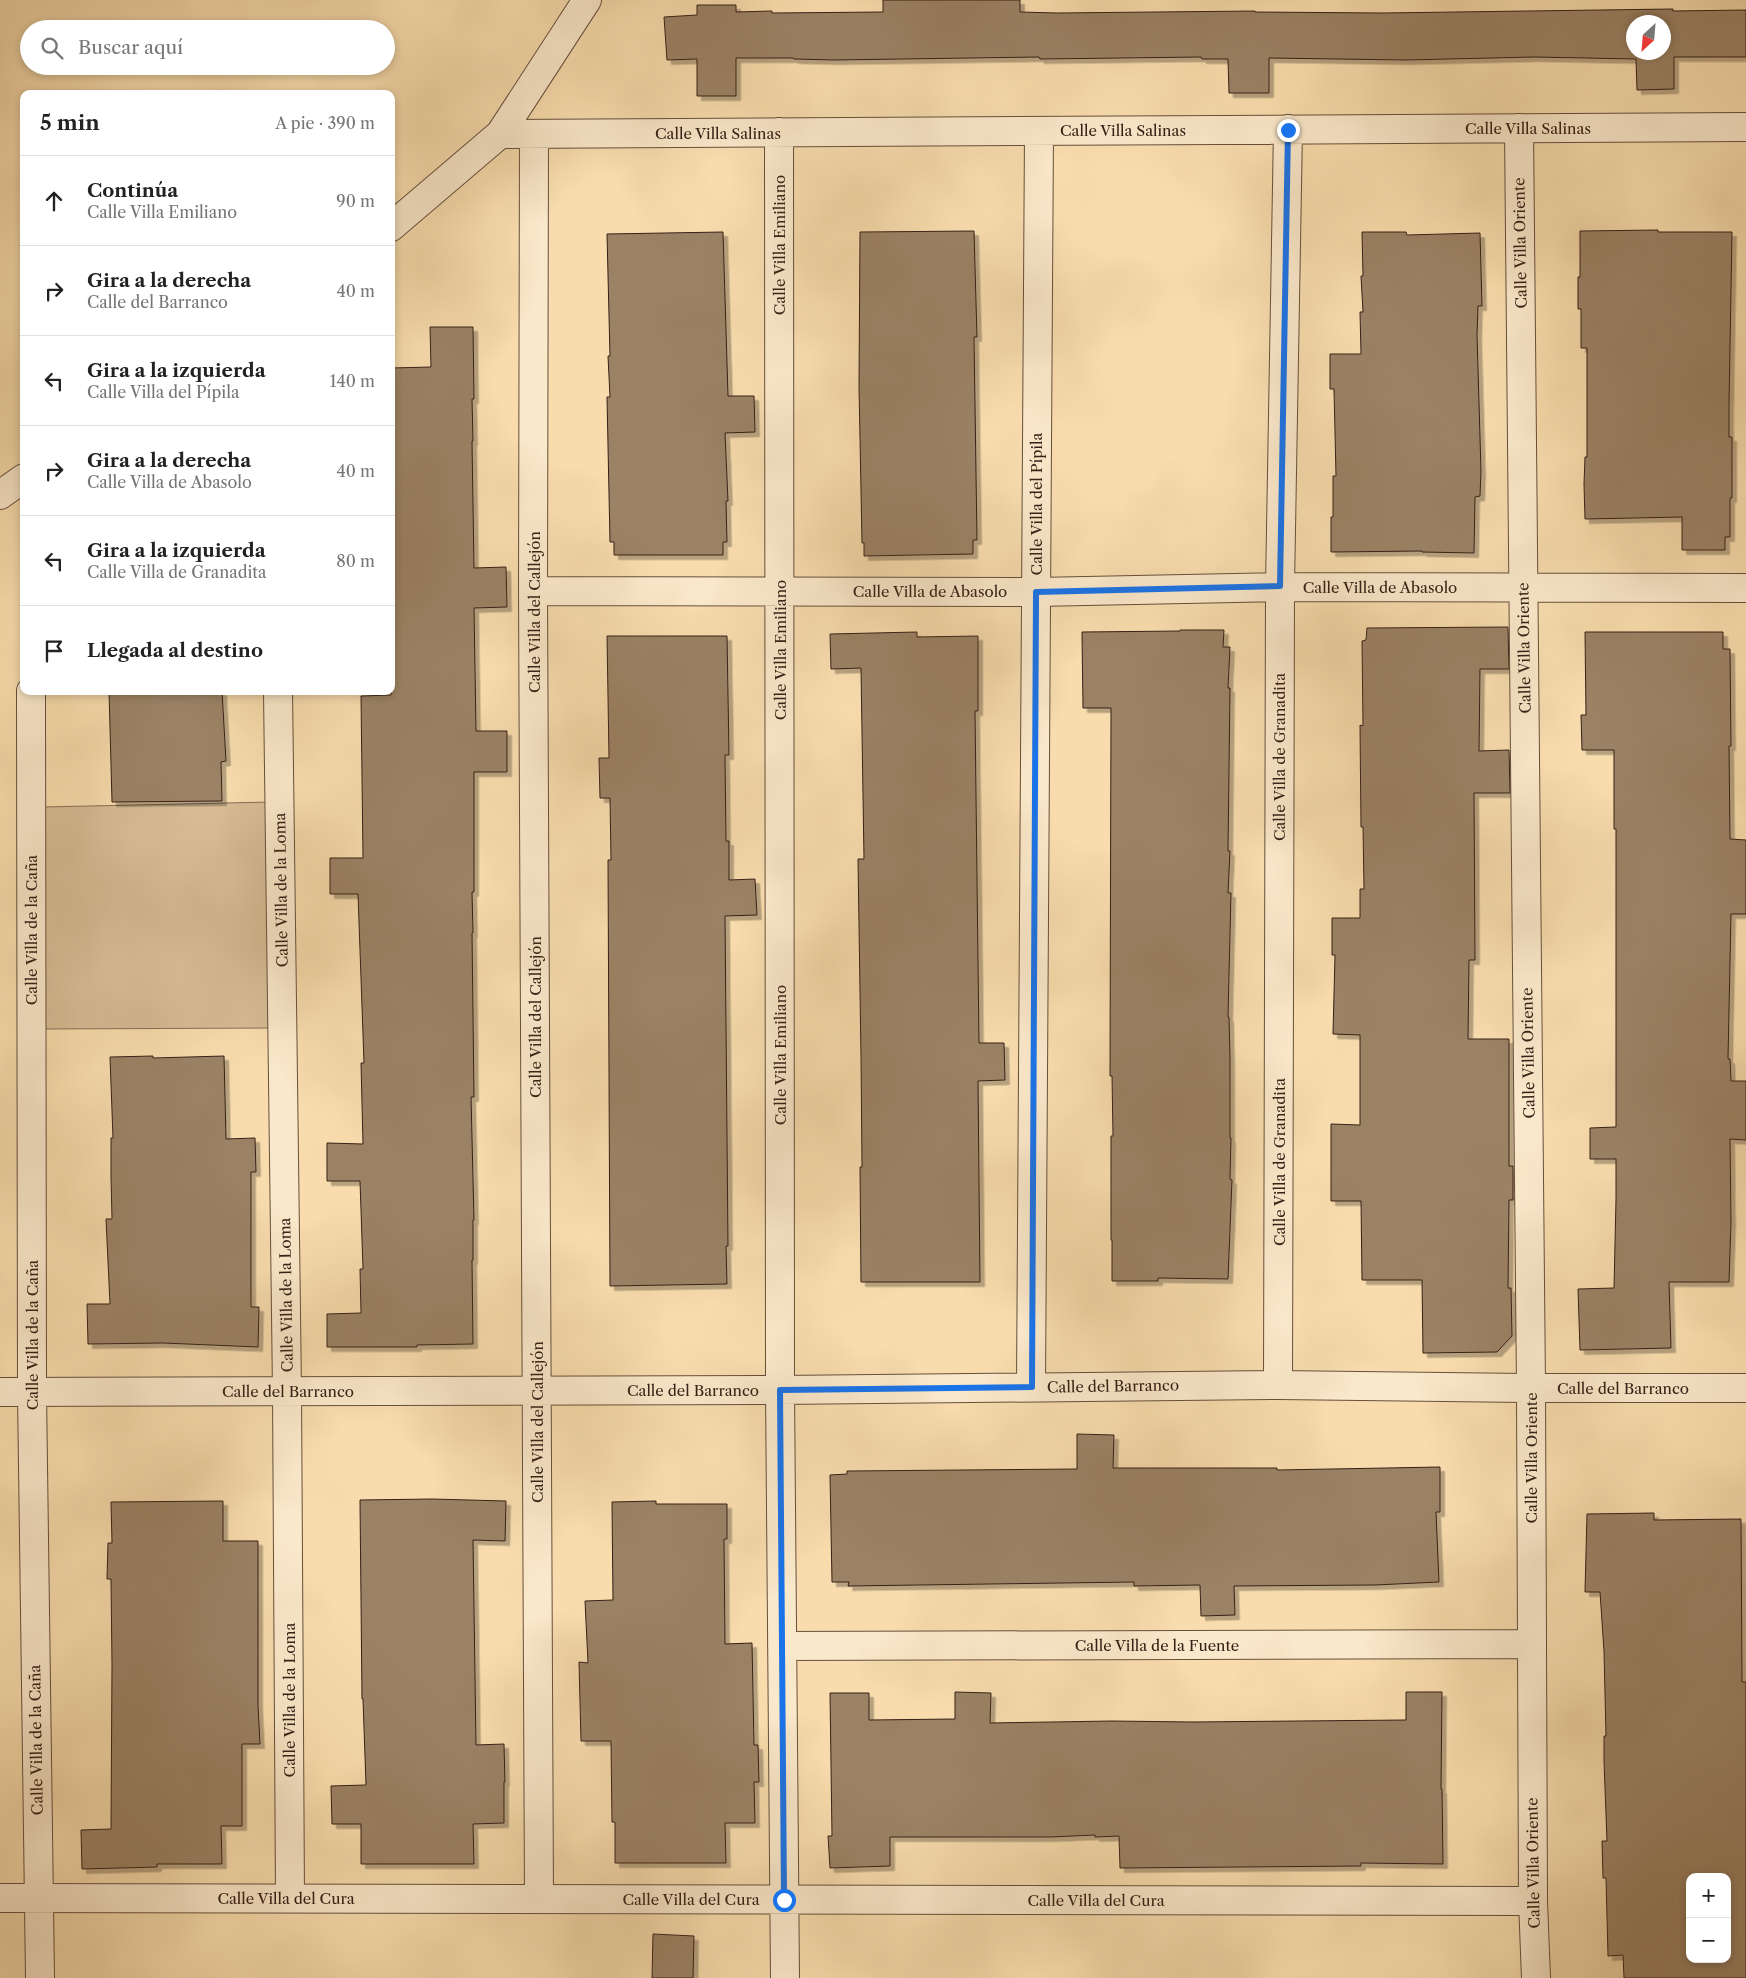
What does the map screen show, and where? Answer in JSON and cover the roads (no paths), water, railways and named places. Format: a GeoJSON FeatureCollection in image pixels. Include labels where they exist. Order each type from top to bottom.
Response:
{"type":"FeatureCollection","features":[{"type":"Feature","properties":{"kind":"street"},"geometry":{"type":"LineString","coordinates":[[395,224],[500,134],[587,0]]}},
{"type":"Feature","properties":{"kind":"street","name":"Calle Villa Salinas"},"geometry":{"type":"LineString","coordinates":[[500,134],[1746,127]]}},
{"type":"Feature","properties":{"kind":"street","name":"Calle Villa Oriente"},"geometry":{"type":"LineString","coordinates":[[1519,128],[1531,1388],[1533,1902],[1536,1978]]}},
{"type":"Feature","properties":{"kind":"street","name":"Calle Villa de Granadita"},"geometry":{"type":"LineString","coordinates":[[1278,1385],[1280,586],[1288,130]]}},
{"type":"Feature","properties":{"kind":"street","name":"Calle Villa del Pípila"},"geometry":{"type":"LineString","coordinates":[[1032,1387],[1039,131]]}},
{"type":"Feature","properties":{"kind":"street","name":"Calle Villa Emiliano"},"geometry":{"type":"LineString","coordinates":[[780,132],[780,1390],[785,1978]]}},
{"type":"Feature","properties":{"kind":"street","name":"Calle Villa del Callejón"},"geometry":{"type":"LineString","coordinates":[[534,134],[533,591],[539,1899]]}},
{"type":"Feature","properties":{"kind":"street"},"geometry":{"type":"LineString","coordinates":[[0,496],[20,481]]}},
{"type":"Feature","properties":{"kind":"street","name":"Calle Villa de Abasolo"},"geometry":{"type":"LineString","coordinates":[[533,591],[1036,592],[1280,586],[1746,588]]}},
{"type":"Feature","properties":{"kind":"street","name":"Calle Villa de la Caña"},"geometry":{"type":"LineString","coordinates":[[31,695],[32,1392],[40,1978]]}},
{"type":"Feature","properties":{"kind":"street","name":"Calle Villa de la Loma"},"geometry":{"type":"LineString","coordinates":[[278,695],[287,1391],[290,1898]]}},
{"type":"Feature","properties":{"kind":"street","name":"Calle del Barranco"},"geometry":{"type":"LineString","coordinates":[[0,1392],[780,1390],[1278,1385],[1746,1388]]}},
{"type":"Feature","properties":{"kind":"street","name":"Calle Villa de la Fuente"},"geometry":{"type":"LineString","coordinates":[[782,1646],[1532,1644]]}},
{"type":"Feature","properties":{"kind":"street","name":"Calle Villa del Cura"},"geometry":{"type":"LineString","coordinates":[[0,1898],[1533,1902]]}}]}
